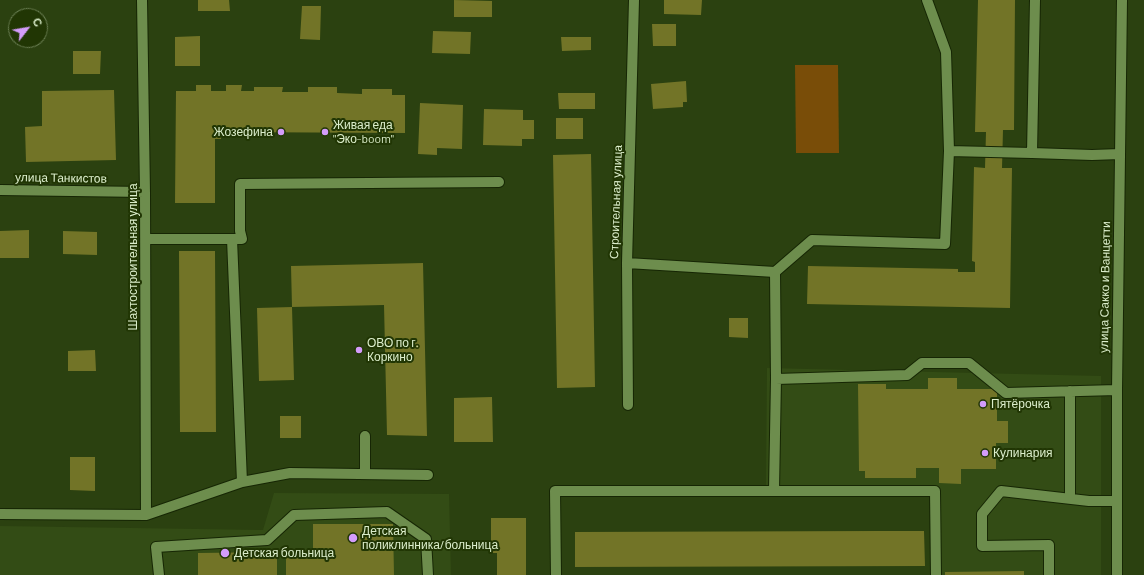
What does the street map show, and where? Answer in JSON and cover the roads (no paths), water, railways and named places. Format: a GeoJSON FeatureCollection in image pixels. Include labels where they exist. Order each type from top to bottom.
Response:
{"type":"FeatureCollection","features":[{"type":"Feature","properties":{"kind":"street","name":"Шахтостроительная улица"},"geometry":{"type":"LineString","coordinates":[[142,0],[146,239],[146,515]]}},
{"type":"Feature","properties":{"kind":"street","name":"Строительная улица"},"geometry":{"type":"LineString","coordinates":[[628,405],[627,263],[634,0]]}},
{"type":"Feature","properties":{"kind":"street"},"geometry":{"type":"LineString","coordinates":[[627,263],[774,272],[812,240],[944,244],[949,151],[946,52],[927,0]]}},
{"type":"Feature","properties":{"kind":"street"},"geometry":{"type":"LineString","coordinates":[[1032,153],[1035,0]]}},
{"type":"Feature","properties":{"kind":"street","name":"улица Сакко и Ванцетти"},"geometry":{"type":"LineString","coordinates":[[1117,575],[1117,390],[1122,0]]}},
{"type":"Feature","properties":{"kind":"street"},"geometry":{"type":"LineString","coordinates":[[949,151],[1092,155],[1120,154]]}},
{"type":"Feature","properties":{"kind":"street"},"geometry":{"type":"LineString","coordinates":[[146,239],[242,238],[240,231],[240,184],[499,182]]}},
{"type":"Feature","properties":{"kind":"street","name":"улица Танкистов"},"geometry":{"type":"LineString","coordinates":[[0,190],[145,192]]}},
{"type":"Feature","properties":{"kind":"street"},"geometry":{"type":"LineString","coordinates":[[232,238],[242,482]]}},
{"type":"Feature","properties":{"kind":"street"},"geometry":{"type":"LineString","coordinates":[[774,272],[776,379],[774,490]]}},
{"type":"Feature","properties":{"kind":"street"},"geometry":{"type":"LineString","coordinates":[[776,379],[907,375],[922,363],[969,363],[1006,393],[1117,390]]}},
{"type":"Feature","properties":{"kind":"street"},"geometry":{"type":"LineString","coordinates":[[1070,391],[1070,499]]}},
{"type":"Feature","properties":{"kind":"street"},"geometry":{"type":"LineString","coordinates":[[365,436],[365,474]]}},
{"type":"Feature","properties":{"kind":"street"},"geometry":{"type":"LineString","coordinates":[[0,514],[146,515],[242,482],[290,473],[428,475]]}},
{"type":"Feature","properties":{"kind":"street"},"geometry":{"type":"LineString","coordinates":[[556,575],[555,491],[774,490],[935,491],[936,575]]}},
{"type":"Feature","properties":{"kind":"street"},"geometry":{"type":"LineString","coordinates":[[1049,575],[1049,545],[982,546],[982,514],[1001,491],[1089,501],[1117,501]]}},
{"type":"Feature","properties":{"kind":"street"},"geometry":{"type":"LineString","coordinates":[[159,575],[156,547],[267,540],[294,515],[387,512],[426,539],[428,575]]}},
{"type":"Feature","properties":{"kind":"place","name":"Жозефина"},"geometry":{"type":"Point","coordinates":[281,132]}},
{"type":"Feature","properties":{"kind":"place","name":"Живая еда \"Эко-boom\""},"geometry":{"type":"Point","coordinates":[325,132]}},
{"type":"Feature","properties":{"kind":"place","name":"ОВО по г. Коркино"},"geometry":{"type":"Point","coordinates":[359,350]}},
{"type":"Feature","properties":{"kind":"place","name":"Пятёрочка"},"geometry":{"type":"Point","coordinates":[983,404]}},
{"type":"Feature","properties":{"kind":"place","name":"Кулинария"},"geometry":{"type":"Point","coordinates":[985,453]}},
{"type":"Feature","properties":{"kind":"place","name":"Детская поликлинника/больница"},"geometry":{"type":"Point","coordinates":[353,538]}},
{"type":"Feature","properties":{"kind":"place","name":"Детская больница"},"geometry":{"type":"Point","coordinates":[225,553]}}]}
